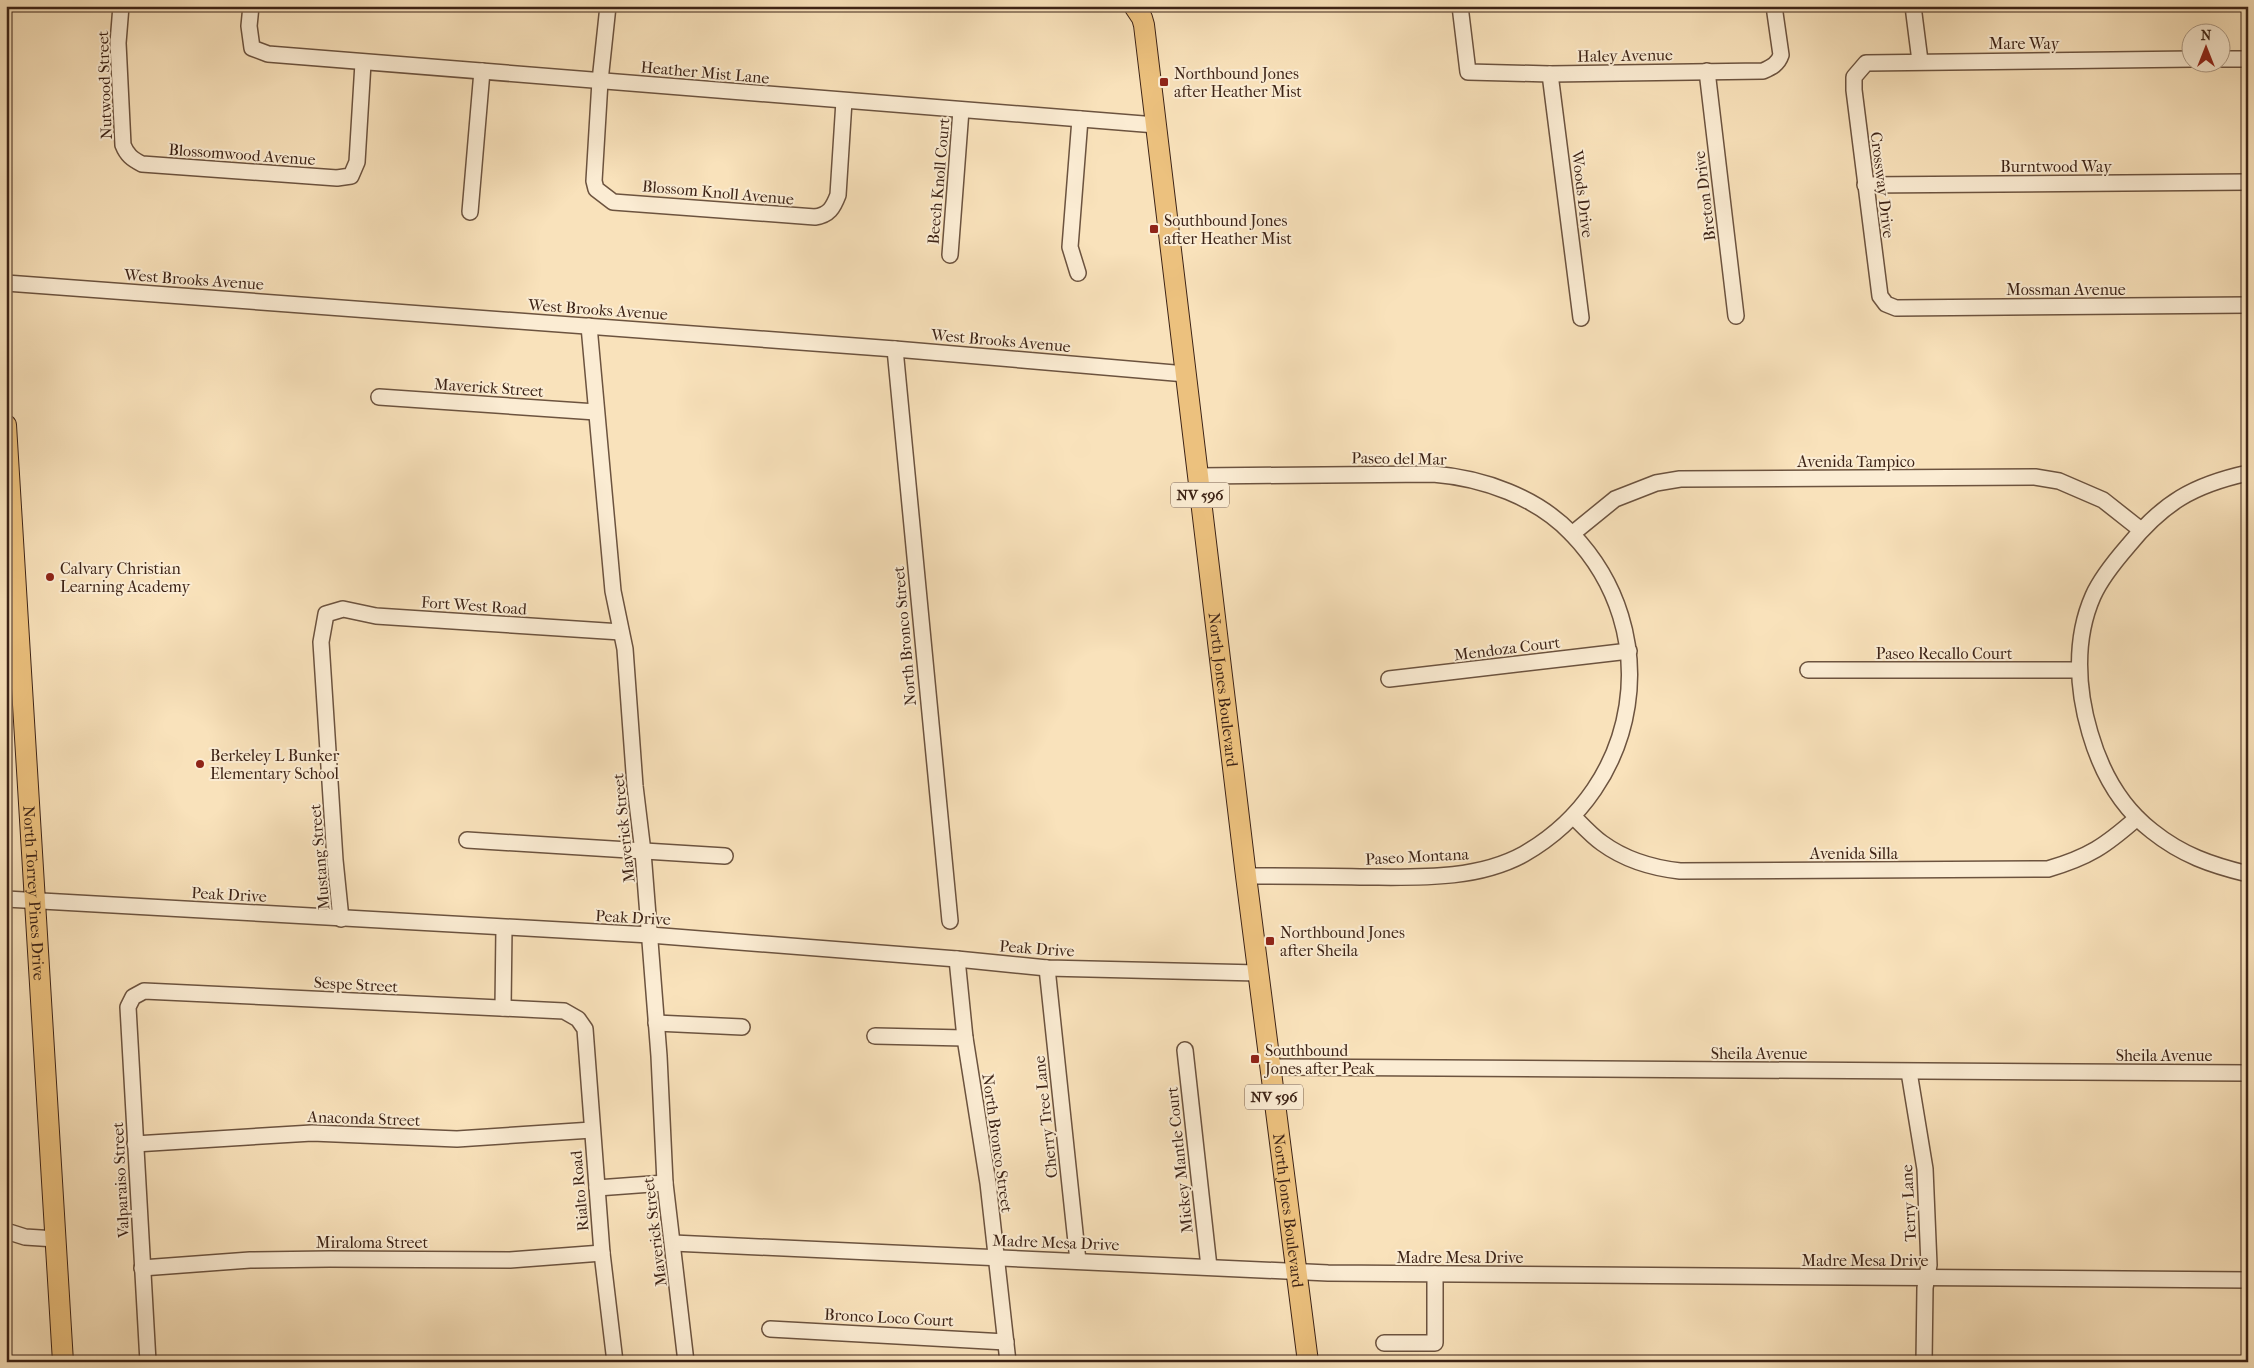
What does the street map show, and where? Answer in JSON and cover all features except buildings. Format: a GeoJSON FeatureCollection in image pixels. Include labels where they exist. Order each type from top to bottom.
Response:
{"type":"FeatureCollection","features":[{"type":"Feature","properties":{"kind":"main road","name":"North Jones Boulevard"},"geometry":{"type":"LineString","coordinates":[[1142,10],[1246,876],[1308,1362]]}},
{"type":"Feature","properties":{"kind":"main road","name":"North Torrey Pines Drive"},"geometry":{"type":"LineString","coordinates":[[6,425],[10,568],[35,900],[63,1362]]}},
{"type":"Feature","properties":{"kind":"street","name":"Nutwood Street"},"geometry":{"type":"LineString","coordinates":[[121,6],[118,42],[124,145],[126,152],[132,160]]}},
{"type":"Feature","properties":{"kind":"street","name":"Heather Mist Lane"},"geometry":{"type":"LineString","coordinates":[[251,6],[249,26],[252,48],[268,54],[1156,125]]}},
{"type":"Feature","properties":{"kind":"street"},"geometry":{"type":"LineString","coordinates":[[600,80],[608,6]]}},
{"type":"Feature","properties":{"kind":"street","name":"Haley Avenue"},"geometry":{"type":"LineString","coordinates":[[1460,6],[1468,72],[1550,74],[1763,70],[1773,67],[1779,61],[1781,55],[1774,6]]}},
{"type":"Feature","properties":{"kind":"street"},"geometry":{"type":"LineString","coordinates":[[1913,6],[1920,61]]}},
{"type":"Feature","properties":{"kind":"street","name":"Mare Way"},"geometry":{"type":"LineString","coordinates":[[1860,69],[1866,63],[1920,61],[2182,59]]}},
{"type":"Feature","properties":{"kind":"street"},"geometry":{"type":"LineString","coordinates":[[2232,59],[2248,59]]}},
{"type":"Feature","properties":{"kind":"street","name":"Blossomwood Avenue"},"geometry":{"type":"LineString","coordinates":[[132,160],[142,164],[337,178],[351,176],[357,162],[363,63]]}},
{"type":"Feature","properties":{"kind":"street","name":"Crossway Drive"},"geometry":{"type":"LineString","coordinates":[[1860,69],[1854,76],[1854,90],[1880,296],[1886,304]]}},
{"type":"Feature","properties":{"kind":"street"},"geometry":{"type":"LineString","coordinates":[[470,212],[482,71]]}},
{"type":"Feature","properties":{"kind":"street","name":"Breton Drive"},"geometry":{"type":"LineString","coordinates":[[1707,71],[1736,316]]}},
{"type":"Feature","properties":{"kind":"street","name":"Woods Drive"},"geometry":{"type":"LineString","coordinates":[[1550,74],[1581,318]]}},
{"type":"Feature","properties":{"kind":"street","name":"Blossom Knoll Avenue"},"geometry":{"type":"LineString","coordinates":[[600,80],[594,181],[596,189],[600,194],[613,202],[815,218],[823,216],[833,209],[838,195],[844,101]]}},
{"type":"Feature","properties":{"kind":"street","name":"Beech Knoll Court"},"geometry":{"type":"LineString","coordinates":[[950,255],[961,110]]}},
{"type":"Feature","properties":{"kind":"street"},"geometry":{"type":"LineString","coordinates":[[1078,273],[1070,246],[1080,119]]}},
{"type":"Feature","properties":{"kind":"street","name":"Burntwood Way"},"geometry":{"type":"LineString","coordinates":[[1865,185],[2248,182]]}},
{"type":"Feature","properties":{"kind":"street","name":"West Brooks Avenue"},"geometry":{"type":"LineString","coordinates":[[6,283],[895,348],[1186,374]]}},
{"type":"Feature","properties":{"kind":"street","name":"Mossman Avenue"},"geometry":{"type":"LineString","coordinates":[[1886,304],[1896,308],[2248,305]]}},
{"type":"Feature","properties":{"kind":"street","name":"Maverick Street"},"geometry":{"type":"LineString","coordinates":[[589,326],[613,591],[625,649],[635,786],[650,936],[664,1183],[673,1243],[686,1362]]}},
{"type":"Feature","properties":{"kind":"street","name":"North Bronco Street"},"geometry":{"type":"LineString","coordinates":[[895,348],[950,921]]}},
{"type":"Feature","properties":{"kind":"street","name":"Maverick Street"},"geometry":{"type":"LineString","coordinates":[[380,397],[596,412]]}},
{"type":"Feature","properties":{"kind":"street"},"geometry":{"type":"LineString","coordinates":[[2248,473],[2226,478],[2194,491],[2154,516],[2141,530],[2114,563],[2093,596],[2082,636],[2079,670],[2086,718],[2096,752],[2106,776],[2137,818],[2179,850],[2209,865],[2248,874]]}},
{"type":"Feature","properties":{"kind":"street","name":"Paseo del Mar"},"geometry":{"type":"LineString","coordinates":[[1198,476],[1433,474],[1459,476],[1502,488],[1548,513],[1572,534],[1600,570],[1622,616],[1629,651]]}},
{"type":"Feature","properties":{"kind":"street","name":"Avenida Tampico"},"geometry":{"type":"LineString","coordinates":[[1572,534],[1615,500],[1656,483],[1680,479],[2035,477],[2059,481],[2103,500],[2141,530]]}},
{"type":"Feature","properties":{"kind":"street","name":"Fort West Road"},"geometry":{"type":"LineString","coordinates":[[326,614],[343,609],[376,616],[620,632]]}},
{"type":"Feature","properties":{"kind":"street","name":"Mustang Street"},"geometry":{"type":"LineString","coordinates":[[326,614],[321,642],[335,860],[342,918]]}},
{"type":"Feature","properties":{"kind":"street","name":"Paseo Montana"},"geometry":{"type":"LineString","coordinates":[[1246,876],[1408,877],[1467,873],[1500,864],[1523,854],[1550,837],[1573,816],[1585,803],[1612,760],[1625,723],[1630,678],[1629,651]]}},
{"type":"Feature","properties":{"kind":"street","name":"Mendoza Court"},"geometry":{"type":"LineString","coordinates":[[1389,679],[1629,651]]}},
{"type":"Feature","properties":{"kind":"street","name":"Paseo Recallo Court"},"geometry":{"type":"LineString","coordinates":[[1808,670],[2079,670]]}},
{"type":"Feature","properties":{"kind":"street","name":"Avenida Silla"},"geometry":{"type":"LineString","coordinates":[[1573,816],[1602,843],[1629,858],[1658,868],[1680,871],[2048,869],[2078,860],[2109,842],[2137,818]]}},
{"type":"Feature","properties":{"kind":"street"},"geometry":{"type":"LineString","coordinates":[[467,840],[725,856]]}},
{"type":"Feature","properties":{"kind":"street","name":"Peak Drive"},"geometry":{"type":"LineString","coordinates":[[6,898],[650,936],[957,959],[1047,968],[1258,973]]}},
{"type":"Feature","properties":{"kind":"street"},"geometry":{"type":"LineString","coordinates":[[503,1008],[504,928]]}},
{"type":"Feature","properties":{"kind":"street","name":"North Bronco Street"},"geometry":{"type":"LineString","coordinates":[[957,959],[966,1038],[988,1183],[1008,1362]]}},
{"type":"Feature","properties":{"kind":"street","name":"Cherry Tree Lane"},"geometry":{"type":"LineString","coordinates":[[1047,968],[1078,1261]]}},
{"type":"Feature","properties":{"kind":"street","name":"Sespe Street"},"geometry":{"type":"LineString","coordinates":[[133,997],[144,991],[564,1011],[578,1019]]}},
{"type":"Feature","properties":{"kind":"street","name":"Valparaiso Street"},"geometry":{"type":"LineString","coordinates":[[133,997],[128,1007],[148,1362]]}},
{"type":"Feature","properties":{"kind":"street","name":"Rialto Road"},"geometry":{"type":"LineString","coordinates":[[578,1019],[585,1029],[602,1252],[615,1362]]}},
{"type":"Feature","properties":{"kind":"street"},"geometry":{"type":"LineString","coordinates":[[656,1023],[742,1027]]}},
{"type":"Feature","properties":{"kind":"street"},"geometry":{"type":"LineString","coordinates":[[875,1036],[966,1038]]}},
{"type":"Feature","properties":{"kind":"street","name":"Mickey Mantle Court"},"geometry":{"type":"LineString","coordinates":[[1185,1050],[1209,1267]]}},
{"type":"Feature","properties":{"kind":"street","name":"Sheila Avenue"},"geometry":{"type":"LineString","coordinates":[[1270,1067],[2248,1073]]}},
{"type":"Feature","properties":{"kind":"street","name":"Terry Lane"},"geometry":{"type":"LineString","coordinates":[[1909,1072],[1925,1169],[1929,1266],[1925,1288],[1924,1362]]}},
{"type":"Feature","properties":{"kind":"street","name":"Anaconda Street"},"geometry":{"type":"LineString","coordinates":[[135,1144],[312,1133],[457,1139],[592,1130]]}},
{"type":"Feature","properties":{"kind":"street"},"geometry":{"type":"LineString","coordinates":[[597,1188],[664,1183]]}},
{"type":"Feature","properties":{"kind":"street"},"geometry":{"type":"LineString","coordinates":[[6,1231],[25,1238],[56,1239]]}},
{"type":"Feature","properties":{"kind":"street","name":"Madre Mesa Drive"},"geometry":{"type":"LineString","coordinates":[[673,1243],[1328,1273],[2248,1280]]}},
{"type":"Feature","properties":{"kind":"street","name":"Miraloma Street"},"geometry":{"type":"LineString","coordinates":[[142,1268],[258,1260],[398,1258],[461,1261],[510,1260],[602,1252]]}},
{"type":"Feature","properties":{"kind":"street"},"geometry":{"type":"LineString","coordinates":[[1384,1343],[1435,1343],[1435,1274]]}},
{"type":"Feature","properties":{"kind":"street","name":"Bronco Loco Court"},"geometry":{"type":"LineString","coordinates":[[770,1329],[1006,1342]]}},
{"type":"Feature","properties":{"kind":"place","name":"Northbound Jones after Heather Mist"},"geometry":{"type":"Point","coordinates":[1164,82]}},
{"type":"Feature","properties":{"kind":"place","name":"Southbound Jones after Heather Mist"},"geometry":{"type":"Point","coordinates":[1154,229]}},
{"type":"Feature","properties":{"kind":"place","name":"Calvary Christian Learning Academy"},"geometry":{"type":"Point","coordinates":[50,577]}},
{"type":"Feature","properties":{"kind":"place","name":"Berkeley L Bunker Elementary School"},"geometry":{"type":"Point","coordinates":[200,764]}},
{"type":"Feature","properties":{"kind":"place","name":"Northbound Jones after Sheila"},"geometry":{"type":"Point","coordinates":[1270,941]}},
{"type":"Feature","properties":{"kind":"place","name":"Southbound Jones after Peak"},"geometry":{"type":"Point","coordinates":[1255,1059]}}]}
